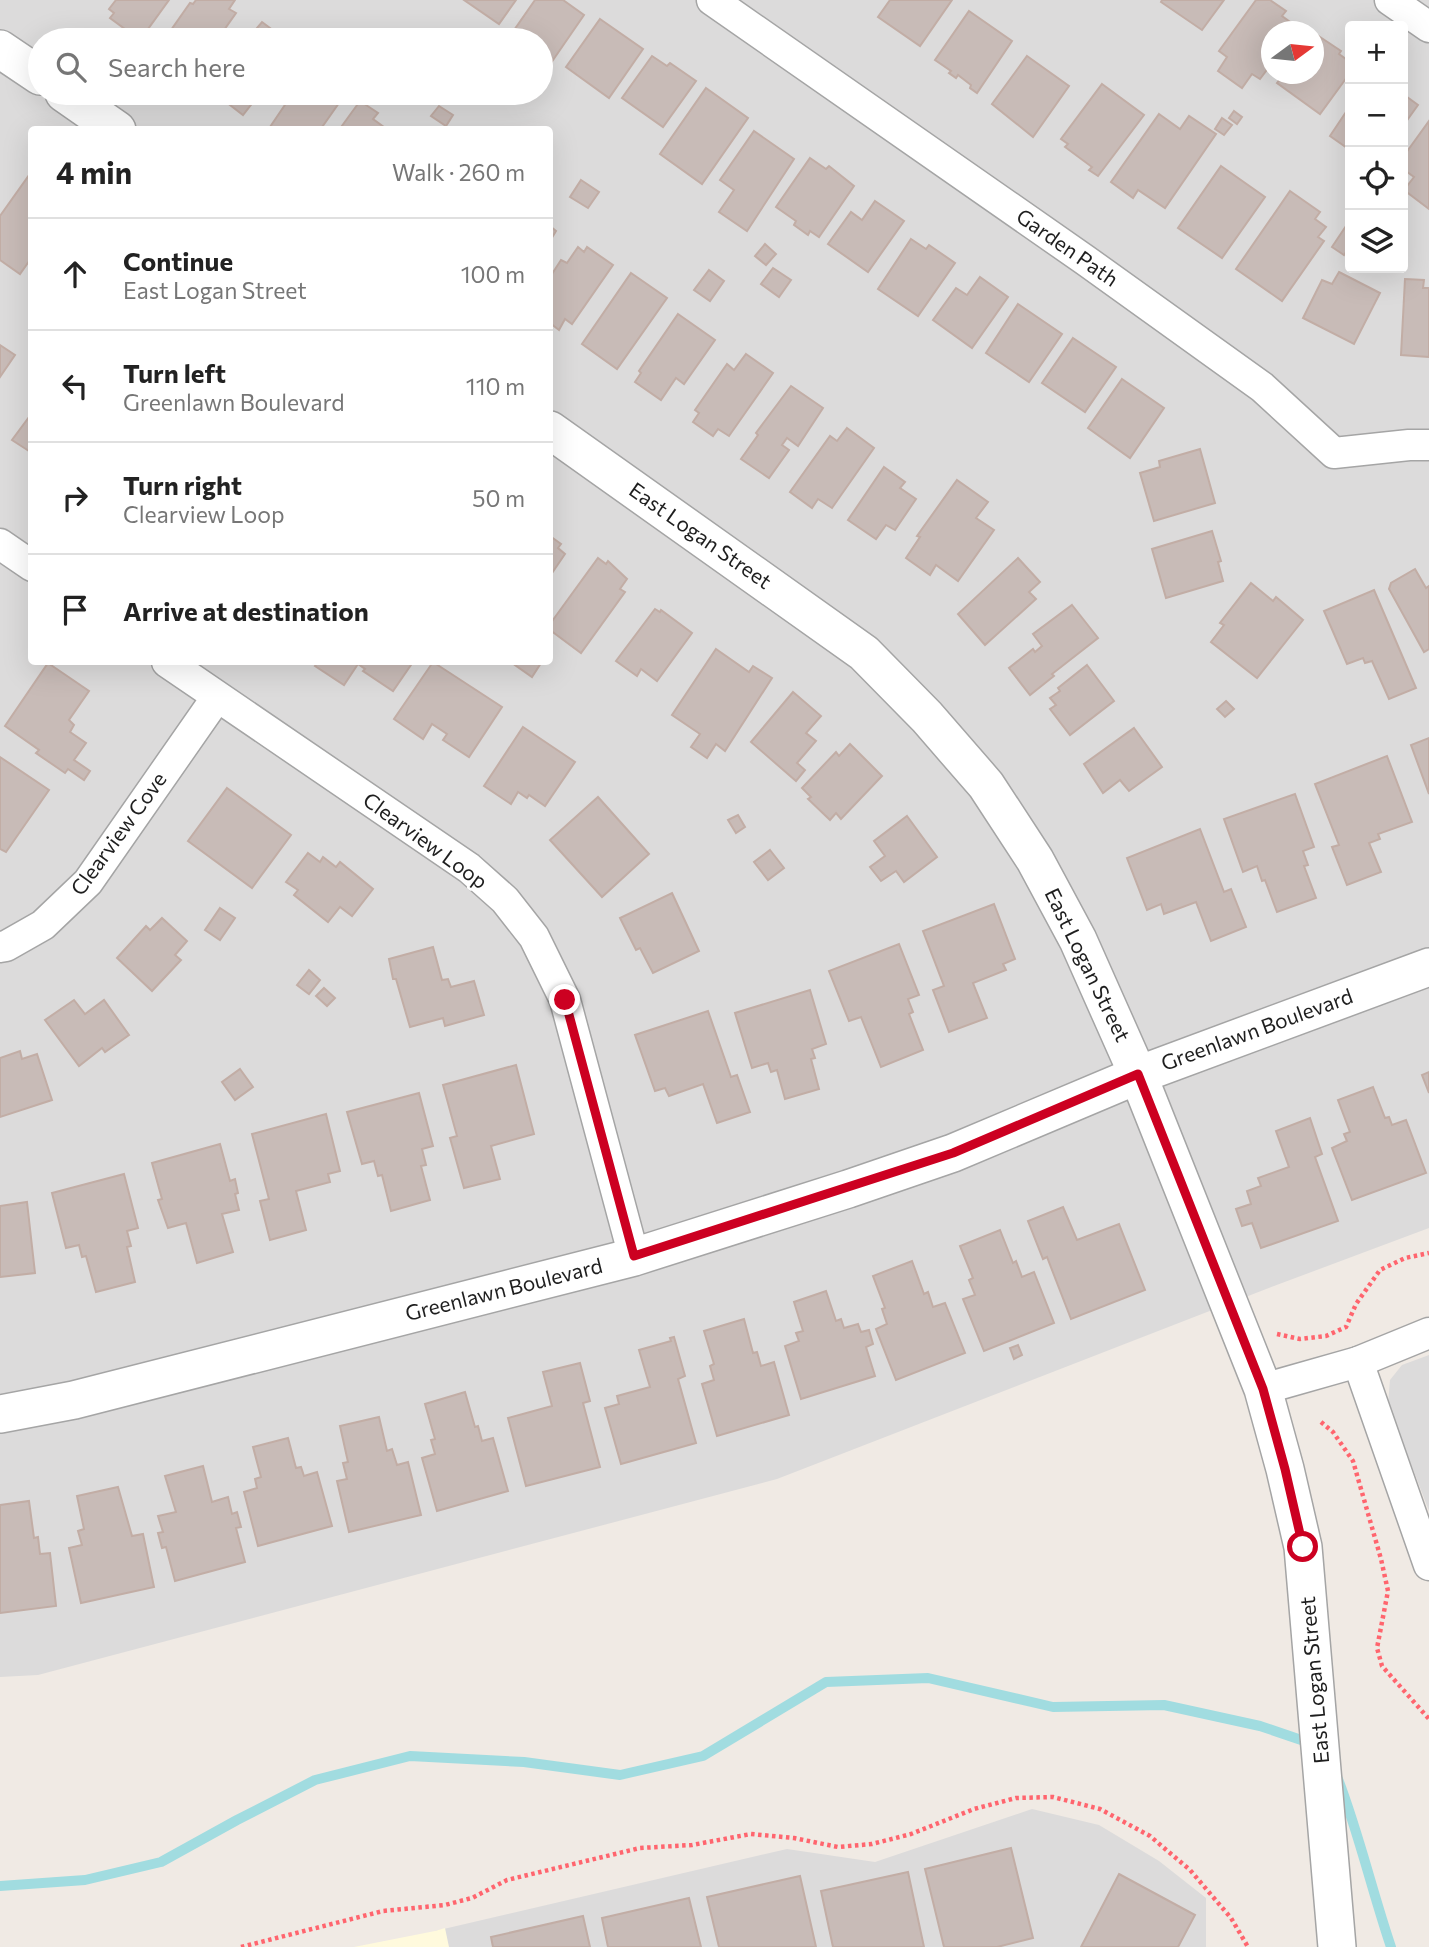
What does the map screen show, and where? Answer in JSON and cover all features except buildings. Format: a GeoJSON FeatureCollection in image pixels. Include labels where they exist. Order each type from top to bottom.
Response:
{"type":"FeatureCollection","features":[{"type":"Feature","properties":{"kind":"street","name":"Garden Path"},"geometry":{"type":"LineString","coordinates":[[712,0],[1262,387],[1334,453],[1429,445]]}},
{"type":"Feature","properties":{"kind":"street"},"geometry":{"type":"LineString","coordinates":[[1390,0],[1429,27]]}},
{"type":"Feature","properties":{"kind":"street"},"geometry":{"type":"LineString","coordinates":[[0,49],[28,68]]}},
{"type":"Feature","properties":{"kind":"street"},"geometry":{"type":"LineString","coordinates":[[81,105],[111,126]]}},
{"type":"Feature","properties":{"kind":"street","name":"East Logan Street"},"geometry":{"type":"LineString","coordinates":[[553,432],[863,653],[927,717],[986,785],[1035,860],[1078,940],[1138,1074],[1263,1389],[1285,1469],[1303,1547],[1337,1947]]}},
{"type":"Feature","properties":{"kind":"street"},"geometry":{"type":"LineString","coordinates":[[0,544],[28,563]]}},
{"type":"Feature","properties":{"kind":"street","name":"Clearview Loop"},"geometry":{"type":"LineString","coordinates":[[171,665],[469,868],[505,900],[534,937],[565,1000],[634,1256]]}},
{"type":"Feature","properties":{"kind":"street","name":"Clearview Cove"},"geometry":{"type":"LineString","coordinates":[[0,947],[43,925],[88,882],[217,697]]}},
{"type":"Feature","properties":{"kind":"street","name":"Greenlawn Boulevard"},"geometry":{"type":"LineString","coordinates":[[0,1414],[74,1400],[634,1256],[953,1153],[1138,1074],[1429,967]]}},
{"type":"Feature","properties":{"kind":"street"},"geometry":{"type":"LineString","coordinates":[[1263,1389],[1358,1362],[1429,1333]]}},
{"type":"Feature","properties":{"kind":"street"},"geometry":{"type":"LineString","coordinates":[[1358,1362],[1429,1565]]}},
{"type":"Feature","properties":{"kind":"path"},"geometry":{"type":"LineString","coordinates":[[1273,1333],[1300,1339],[1325,1336],[1346,1327],[1356,1304],[1380,1270],[1405,1258],[1429,1254]]}},
{"type":"Feature","properties":{"kind":"path"},"geometry":{"type":"LineString","coordinates":[[1321,1422],[1333,1432],[1353,1461],[1381,1559],[1388,1591],[1377,1648],[1382,1666],[1429,1718]]}},
{"type":"Feature","properties":{"kind":"path"},"geometry":{"type":"LineString","coordinates":[[241,1947],[383,1911],[445,1905],[472,1898],[507,1881],[640,1848],[692,1845],[751,1834],[794,1838],[838,1847],[872,1844],[911,1834],[974,1809],[1016,1798],[1054,1797],[1100,1809],[1150,1836],[1190,1870],[1231,1918],[1248,1947]]}},
{"type":"Feature","properties":{"kind":"shaded area"},"geometry":{"type":"Polygon","coordinates":[[[0,0],[1429,0],[1429,1228],[777,1479],[38,1675],[0,1677],[0,0]]]}},
{"type":"Feature","properties":{"kind":"shaded area"},"geometry":{"type":"Polygon","coordinates":[[[1429,1355],[1429,1511],[1388,1404],[1390,1380],[1402,1365],[1429,1355]]]}},
{"type":"Feature","properties":{"kind":"shaded area"},"geometry":{"type":"Polygon","coordinates":[[[1032,1809],[1099,1825],[1159,1861],[1206,1898],[1206,1947],[439,1947],[435,1931],[787,1849],[875,1862],[1032,1809]]]}},
{"type":"Feature","properties":{"kind":"shaded area"},"geometry":{"type":"Polygon","coordinates":[[[445,1928],[449,1947],[354,1947],[435,1931],[445,1928]]]}},
{"type":"Feature","properties":{"kind":"waterway"},"geometry":{"type":"LineString","coordinates":[[0,1886],[85,1880],[161,1862],[315,1780],[410,1756],[524,1762],[620,1775],[703,1756],[826,1682],[928,1678],[1053,1707],[1164,1705],[1260,1726],[1313,1744]]}},
{"type":"Feature","properties":{"kind":"waterway"},"geometry":{"type":"LineString","coordinates":[[1338,1779],[1391,1947]]}},
{"type":"Feature","properties":{"kind":"route"},"geometry":{"type":"LineString","coordinates":[[565,1000],[634,1256],[953,1153],[1138,1074],[1263,1389],[1303,1547]]}}]}
